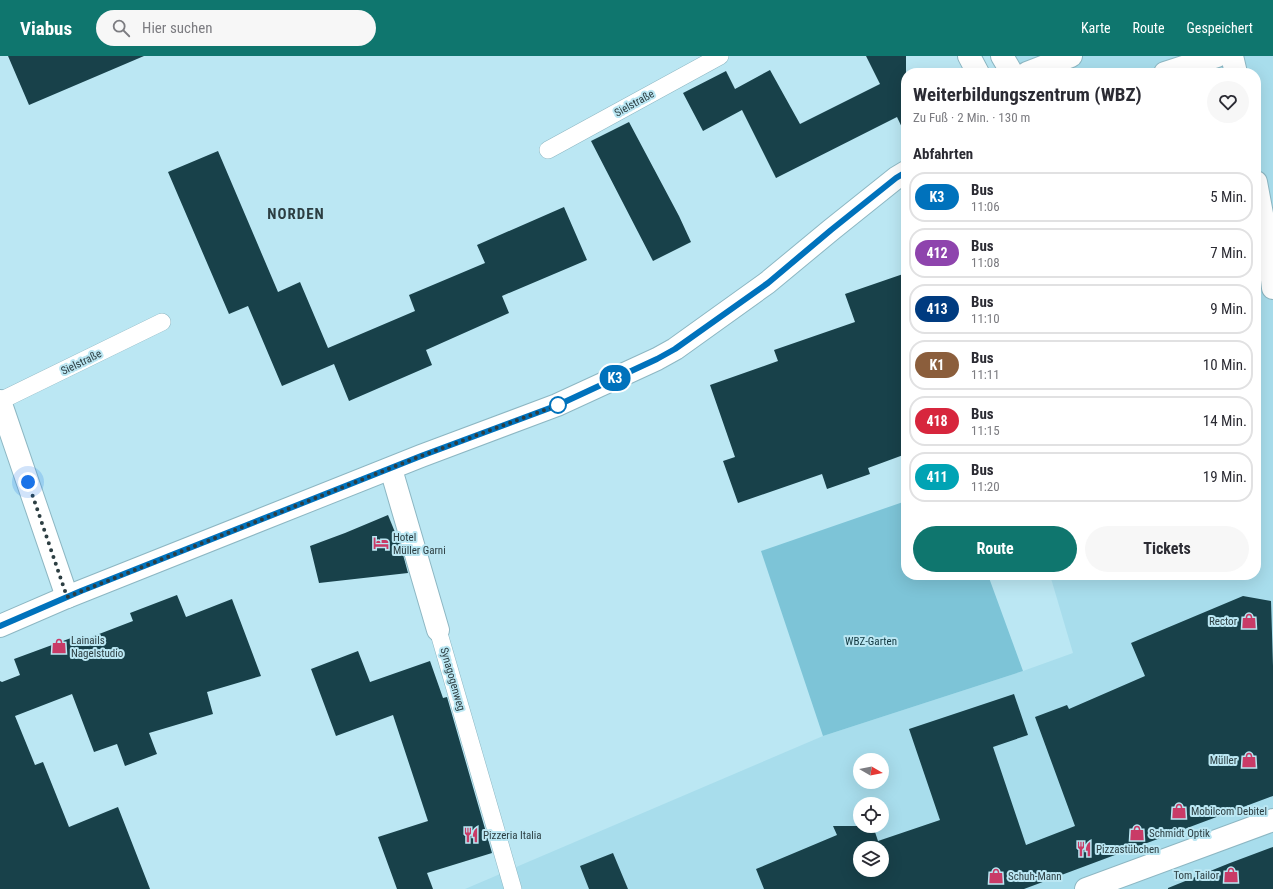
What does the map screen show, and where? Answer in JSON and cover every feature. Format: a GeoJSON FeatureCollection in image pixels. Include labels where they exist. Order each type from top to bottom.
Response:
{"type":"FeatureCollection","features":[{"type":"Feature","properties":{"kind":"street"},"geometry":{"type":"LineString","coordinates":[[969,56],[975,68]]}},
{"type":"Feature","properties":{"kind":"street"},"geometry":{"type":"LineString","coordinates":[[1002,56],[1009,68]]}},
{"type":"Feature","properties":{"kind":"street"},"geometry":{"type":"LineString","coordinates":[[1040,68],[1072,56]]}},
{"type":"Feature","properties":{"kind":"street"},"geometry":{"type":"LineString","coordinates":[[1180,68],[1217,56]]}},
{"type":"Feature","properties":{"kind":"street"},"geometry":{"type":"LineString","coordinates":[[1232,56],[1235,68]]}},
{"type":"Feature","properties":{"kind":"street"},"geometry":{"type":"LineString","coordinates":[[0,626],[67,597],[558,405],[657,359],[675,349],[768,283],[837,225],[901,175]]}},
{"type":"Feature","properties":{"kind":"street"},"geometry":{"type":"LineString","coordinates":[[1261,209],[1268,246],[1273,288]]}},
{"type":"Feature","properties":{"kind":"street"},"geometry":{"type":"LineString","coordinates":[[0,401],[67,597]]}},
{"type":"Feature","properties":{"kind":"street","name":"Synagogenweg"},"geometry":{"type":"LineString","coordinates":[[392,469],[438,630]]}},
{"type":"Feature","properties":{"kind":"street"},"geometry":{"type":"LineString","coordinates":[[1086,889],[1273,820]]}},
{"type":"Feature","properties":{"kind":"lane","name":"Sielstraße"},"geometry":{"type":"LineString","coordinates":[[548,150],[720,56]]}},
{"type":"Feature","properties":{"kind":"lane","name":"Sielstraße"},"geometry":{"type":"LineString","coordinates":[[0,401],[162,322]]}},
{"type":"Feature","properties":{"kind":"lane","name":"Synagogenweg"},"geometry":{"type":"LineString","coordinates":[[438,630],[514,889]]}},
{"type":"Feature","properties":{"kind":"shaded area"},"geometry":{"type":"Polygon","coordinates":[[[995,56],[1273,56],[1273,889],[465,889],[823,736],[1023,671],[1073,653],[1051,580],[1261,580],[1261,68],[1003,68],[995,56]]]}},
{"type":"Feature","properties":{"kind":"green space","name":"WBZ-Garten"},"geometry":{"type":"Polygon","coordinates":[[[901,503],[901,580],[990,580],[1023,671],[823,736],[761,551],[901,503]]]}},
{"type":"Feature","properties":{"kind":"building"},"geometry":{"type":"Polygon","coordinates":[[[8,56],[144,56],[29,105],[8,56]]]}},
{"type":"Feature","properties":{"kind":"building"},"geometry":{"type":"Polygon","coordinates":[[[866,56],[906,56],[906,68],[901,68],[901,125],[897,117],[776,178],[742,110],[703,131],[683,93],[726,71],[735,89],[770,70],[800,124],[880,84],[866,56]]]}},
{"type":"Feature","properties":{"kind":"building"},"geometry":{"type":"Polygon","coordinates":[[[629,122],[679,216],[691,242],[653,261],[591,141],[629,122]]]}},
{"type":"Feature","properties":{"kind":"building"},"geometry":{"type":"Polygon","coordinates":[[[218,151],[278,292],[300,282],[328,348],[415,311],[409,295],[485,263],[477,245],[564,207],[587,260],[502,296],[509,313],[426,350],[432,365],[349,401],[334,364],[282,386],[248,306],[229,314],[168,172],[218,151]]]}},
{"type":"Feature","properties":{"kind":"building"},"geometry":{"type":"Polygon","coordinates":[[[901,275],[901,456],[868,468],[870,474],[827,489],[822,474],[738,503],[723,461],[735,457],[710,385],[778,361],[774,350],[855,322],[845,294],[901,275]]]}},
{"type":"Feature","properties":{"kind":"building"},"geometry":{"type":"Polygon","coordinates":[[[388,515],[401,547],[408,573],[319,583],[310,546],[388,515]]]}},
{"type":"Feature","properties":{"kind":"building"},"geometry":{"type":"Polygon","coordinates":[[[177,595],[186,617],[232,599],[261,676],[207,692],[213,714],[149,733],[157,754],[125,766],[117,744],[94,752],[72,694],[15,716],[35,765],[43,762],[69,827],[118,807],[150,889],[0,889],[0,681],[2,682],[20,675],[14,659],[71,638],[73,644],[133,621],[130,613],[177,595]]]}},
{"type":"Feature","properties":{"kind":"building"},"geometry":{"type":"Polygon","coordinates":[[[1243,596],[1271,601],[1273,666],[1273,796],[1024,889],[764,889],[756,869],[837,835],[833,826],[853,826],[853,833],[875,833],[878,841],[940,820],[909,729],[1014,694],[1028,735],[993,747],[1026,845],[1075,826],[1035,717],[1067,705],[1069,709],[1145,676],[1131,643],[1243,596]]]}},
{"type":"Feature","properties":{"kind":"building"},"geometry":{"type":"Polygon","coordinates":[[[358,651],[370,682],[430,661],[443,698],[447,697],[492,853],[427,873],[433,889],[397,889],[378,837],[428,821],[393,715],[336,736],[311,669],[358,651]]]}},
{"type":"Feature","properties":{"kind":"building"},"geometry":{"type":"Polygon","coordinates":[[[1273,847],[1273,889],[1168,889],[1230,863],[1273,847]]]}},
{"type":"Feature","properties":{"kind":"building"},"geometry":{"type":"Polygon","coordinates":[[[613,853],[628,889],[589,889],[580,866],[613,853]]]}},
{"type":"Feature","properties":{"kind":"bus line","name":"K3"},"geometry":{"type":"LineString","coordinates":[[0,626],[81,591],[301,505],[421,456],[558,405],[657,359],[675,349],[768,283],[831,230],[901,175]]}},
{"type":"Feature","properties":{"kind":"place","name":"Hotel Müller Garni"},"geometry":{"type":"Point","coordinates":[381,543]}},
{"type":"Feature","properties":{"kind":"place","name":"Rector"},"geometry":{"type":"Point","coordinates":[1249,621]}},
{"type":"Feature","properties":{"kind":"place","name":"Lainails Nagelstudio"},"geometry":{"type":"Point","coordinates":[59,646]}},
{"type":"Feature","properties":{"kind":"place","name":"Müller"},"geometry":{"type":"Point","coordinates":[1249,760]}},
{"type":"Feature","properties":{"kind":"place","name":"Mobilcom Debitel"},"geometry":{"type":"Point","coordinates":[1179,811]}},
{"type":"Feature","properties":{"kind":"place","name":"Schmidt Optik"},"geometry":{"type":"Point","coordinates":[1137,833]}},
{"type":"Feature","properties":{"kind":"place","name":"Pizzeria Italia"},"geometry":{"type":"Point","coordinates":[471,835]}},
{"type":"Feature","properties":{"kind":"place","name":"Pizzastübchen"},"geometry":{"type":"Point","coordinates":[1084,849]}},
{"type":"Feature","properties":{"kind":"place","name":"Tom Tailor"},"geometry":{"type":"Point","coordinates":[1231,875]}},
{"type":"Feature","properties":{"kind":"place","name":"Schuh-Mann"},"geometry":{"type":"Point","coordinates":[996,876]}},
{"type":"Feature","properties":{"kind":"district","name":"NORDEN"},"geometry":{"type":"Point","coordinates":[296,214]}},
{"type":"Feature","properties":{"kind":"route"},"geometry":{"type":"LineString","coordinates":[[28,482],[67,597],[421,456],[558,405]]}}]}
